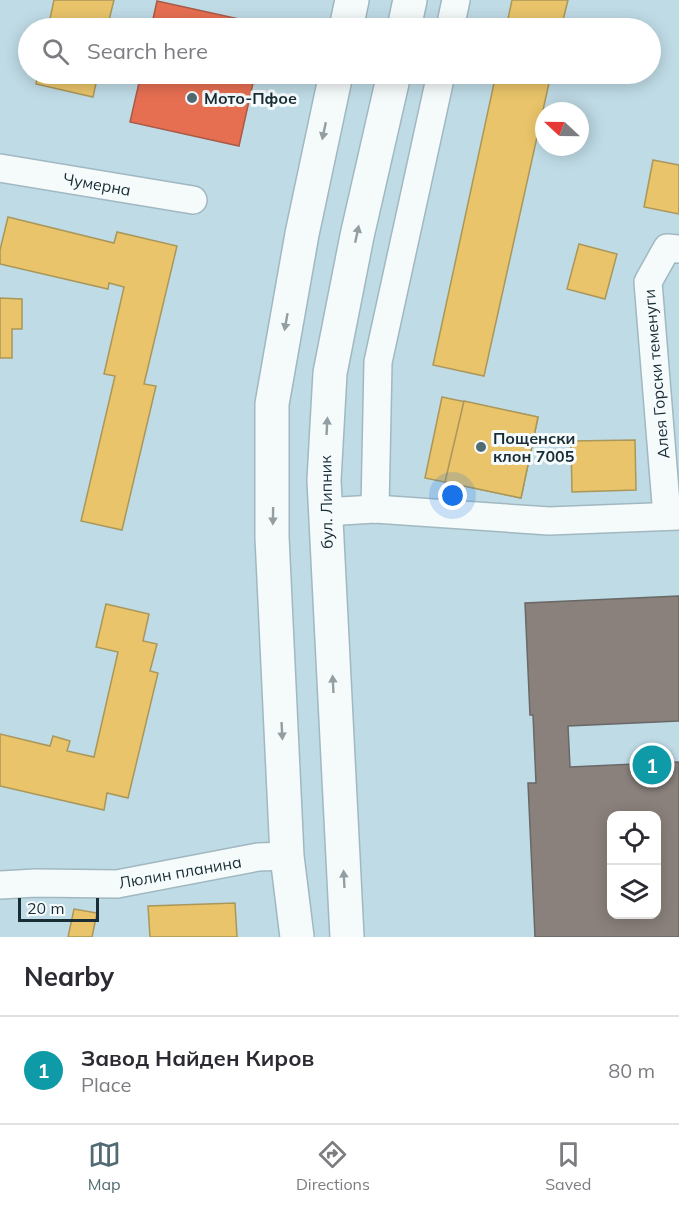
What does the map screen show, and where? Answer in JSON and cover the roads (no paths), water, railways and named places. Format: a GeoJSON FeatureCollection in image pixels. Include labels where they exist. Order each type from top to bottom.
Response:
{"type":"FeatureCollection","features":[{"type":"Feature","properties":{"kind":"main road"},"geometry":{"type":"LineString","coordinates":[[348,18],[352,0]]}},
{"type":"Feature","properties":{"kind":"main road"},"geometry":{"type":"LineString","coordinates":[[406,18],[410,0]]}},
{"type":"Feature","properties":{"kind":"main road"},"geometry":{"type":"LineString","coordinates":[[297,937],[287,856],[273,537],[272,404],[302,234],[334,84]]}},
{"type":"Feature","properties":{"kind":"main road","name":"бул. Липник"},"geometry":{"type":"LineString","coordinates":[[347,937],[324,480],[330,373],[357,236],[392,84]]}},
{"type":"Feature","properties":{"kind":"street"},"geometry":{"type":"LineString","coordinates":[[452,18],[456,0]]}},
{"type":"Feature","properties":{"kind":"street"},"geometry":{"type":"LineString","coordinates":[[375,509],[378,362],[439,84]]}},
{"type":"Feature","properties":{"kind":"street","name":"Чумерна"},"geometry":{"type":"LineString","coordinates":[[0,168],[194,200]]}},
{"type":"Feature","properties":{"kind":"street","name":"Алея Горски теменуги"},"geometry":{"type":"LineString","coordinates":[[673,516],[648,282],[667,248],[679,249]]}},
{"type":"Feature","properties":{"kind":"street"},"geometry":{"type":"LineString","coordinates":[[324,512],[375,509],[549,521],[673,516]]}},
{"type":"Feature","properties":{"kind":"street","name":"Люлин планина"},"geometry":{"type":"LineString","coordinates":[[0,885],[117,884],[258,857],[287,856]]}},
{"type":"Feature","properties":{"kind":"place","name":"Мото-Пфое"},"geometry":{"type":"Point","coordinates":[192,98]}},
{"type":"Feature","properties":{"kind":"place","name":"Пощенски клон 7005"},"geometry":{"type":"Point","coordinates":[481,447]}},
{"type":"Feature","properties":{"kind":"place","name":"Завод Найден Киров"},"geometry":{"type":"Point","coordinates":[652,765]}}]}
